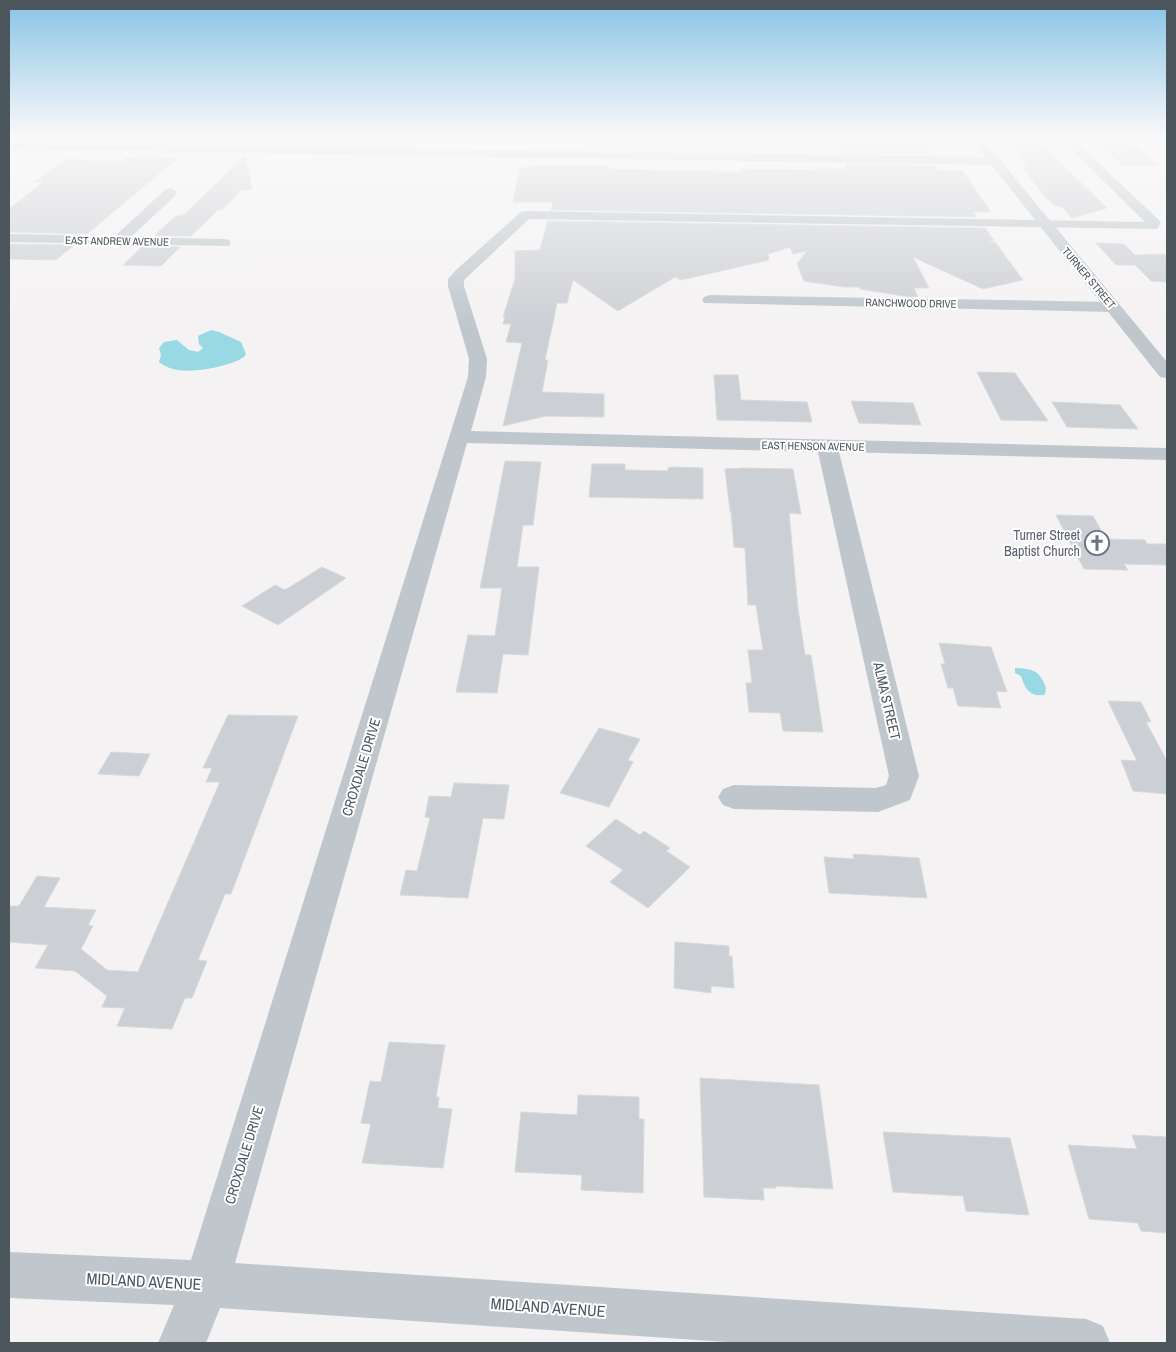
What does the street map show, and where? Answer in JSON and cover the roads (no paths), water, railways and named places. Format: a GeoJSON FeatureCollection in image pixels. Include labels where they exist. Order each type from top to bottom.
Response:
{"type":"FeatureCollection","features":[{"type":"Feature","properties":{"kind":"street"},"geometry":{"type":"LineString","coordinates":[[118,241],[162,200]]}},
{"type":"Feature","properties":{"kind":"street","name":"TURNER STREET"},"geometry":{"type":"LineString","coordinates":[[1025,200],[1167,373]]}},
{"type":"Feature","properties":{"kind":"street"},"geometry":{"type":"LineString","coordinates":[[1045,225],[1152,226],[1154,223],[1152,220],[1131,200]]}},
{"type":"Feature","properties":{"kind":"street","name":"CROXDALE DRIVE"},"geometry":{"type":"LineString","coordinates":[[182,1343],[206,1284],[477,376],[478,359],[456,286],[456,279],[461,272],[526,215],[1045,225]]}},
{"type":"Feature","properties":{"kind":"street","name":"EAST ANDREW AVENUE"},"geometry":{"type":"LineString","coordinates":[[9,238],[224,243]]}},
{"type":"Feature","properties":{"kind":"street","name":"RANCHWOOD DRIVE"},"geometry":{"type":"LineString","coordinates":[[710,300],[1113,307]]}},
{"type":"Feature","properties":{"kind":"street","name":"EAST HENSON AVENUE"},"geometry":{"type":"LineString","coordinates":[[460,437],[1167,454]]}},
{"type":"Feature","properties":{"kind":"street","name":"ALMA STREET"},"geometry":{"type":"LineString","coordinates":[[734,797],[878,800],[899,792],[904,776],[827,446]]}},
{"type":"Feature","properties":{"kind":"street","name":"MIDLAND AVENUE"},"geometry":{"type":"LineString","coordinates":[[9,1275],[206,1284],[1086,1343]]}},
{"type":"Feature","properties":{"kind":"water"},"geometry":{"type":"Polygon","coordinates":[[[211,330],[241,342],[246,354],[244,357],[218,367],[187,371],[167,367],[159,362],[161,355],[159,348],[164,342],[177,340],[189,350],[198,352],[203,348],[199,344],[198,336],[211,330]]]}},
{"type":"Feature","properties":{"kind":"water"},"geometry":{"type":"Polygon","coordinates":[[[1015,668],[1029,669],[1036,672],[1042,678],[1046,688],[1044,695],[1035,695],[1028,691],[1021,676],[1015,673],[1015,668]]]}},
{"type":"Feature","properties":{"kind":"place","name":"Turner Street Baptist Church"},"geometry":{"type":"Point","coordinates":[1097,543]}}]}
